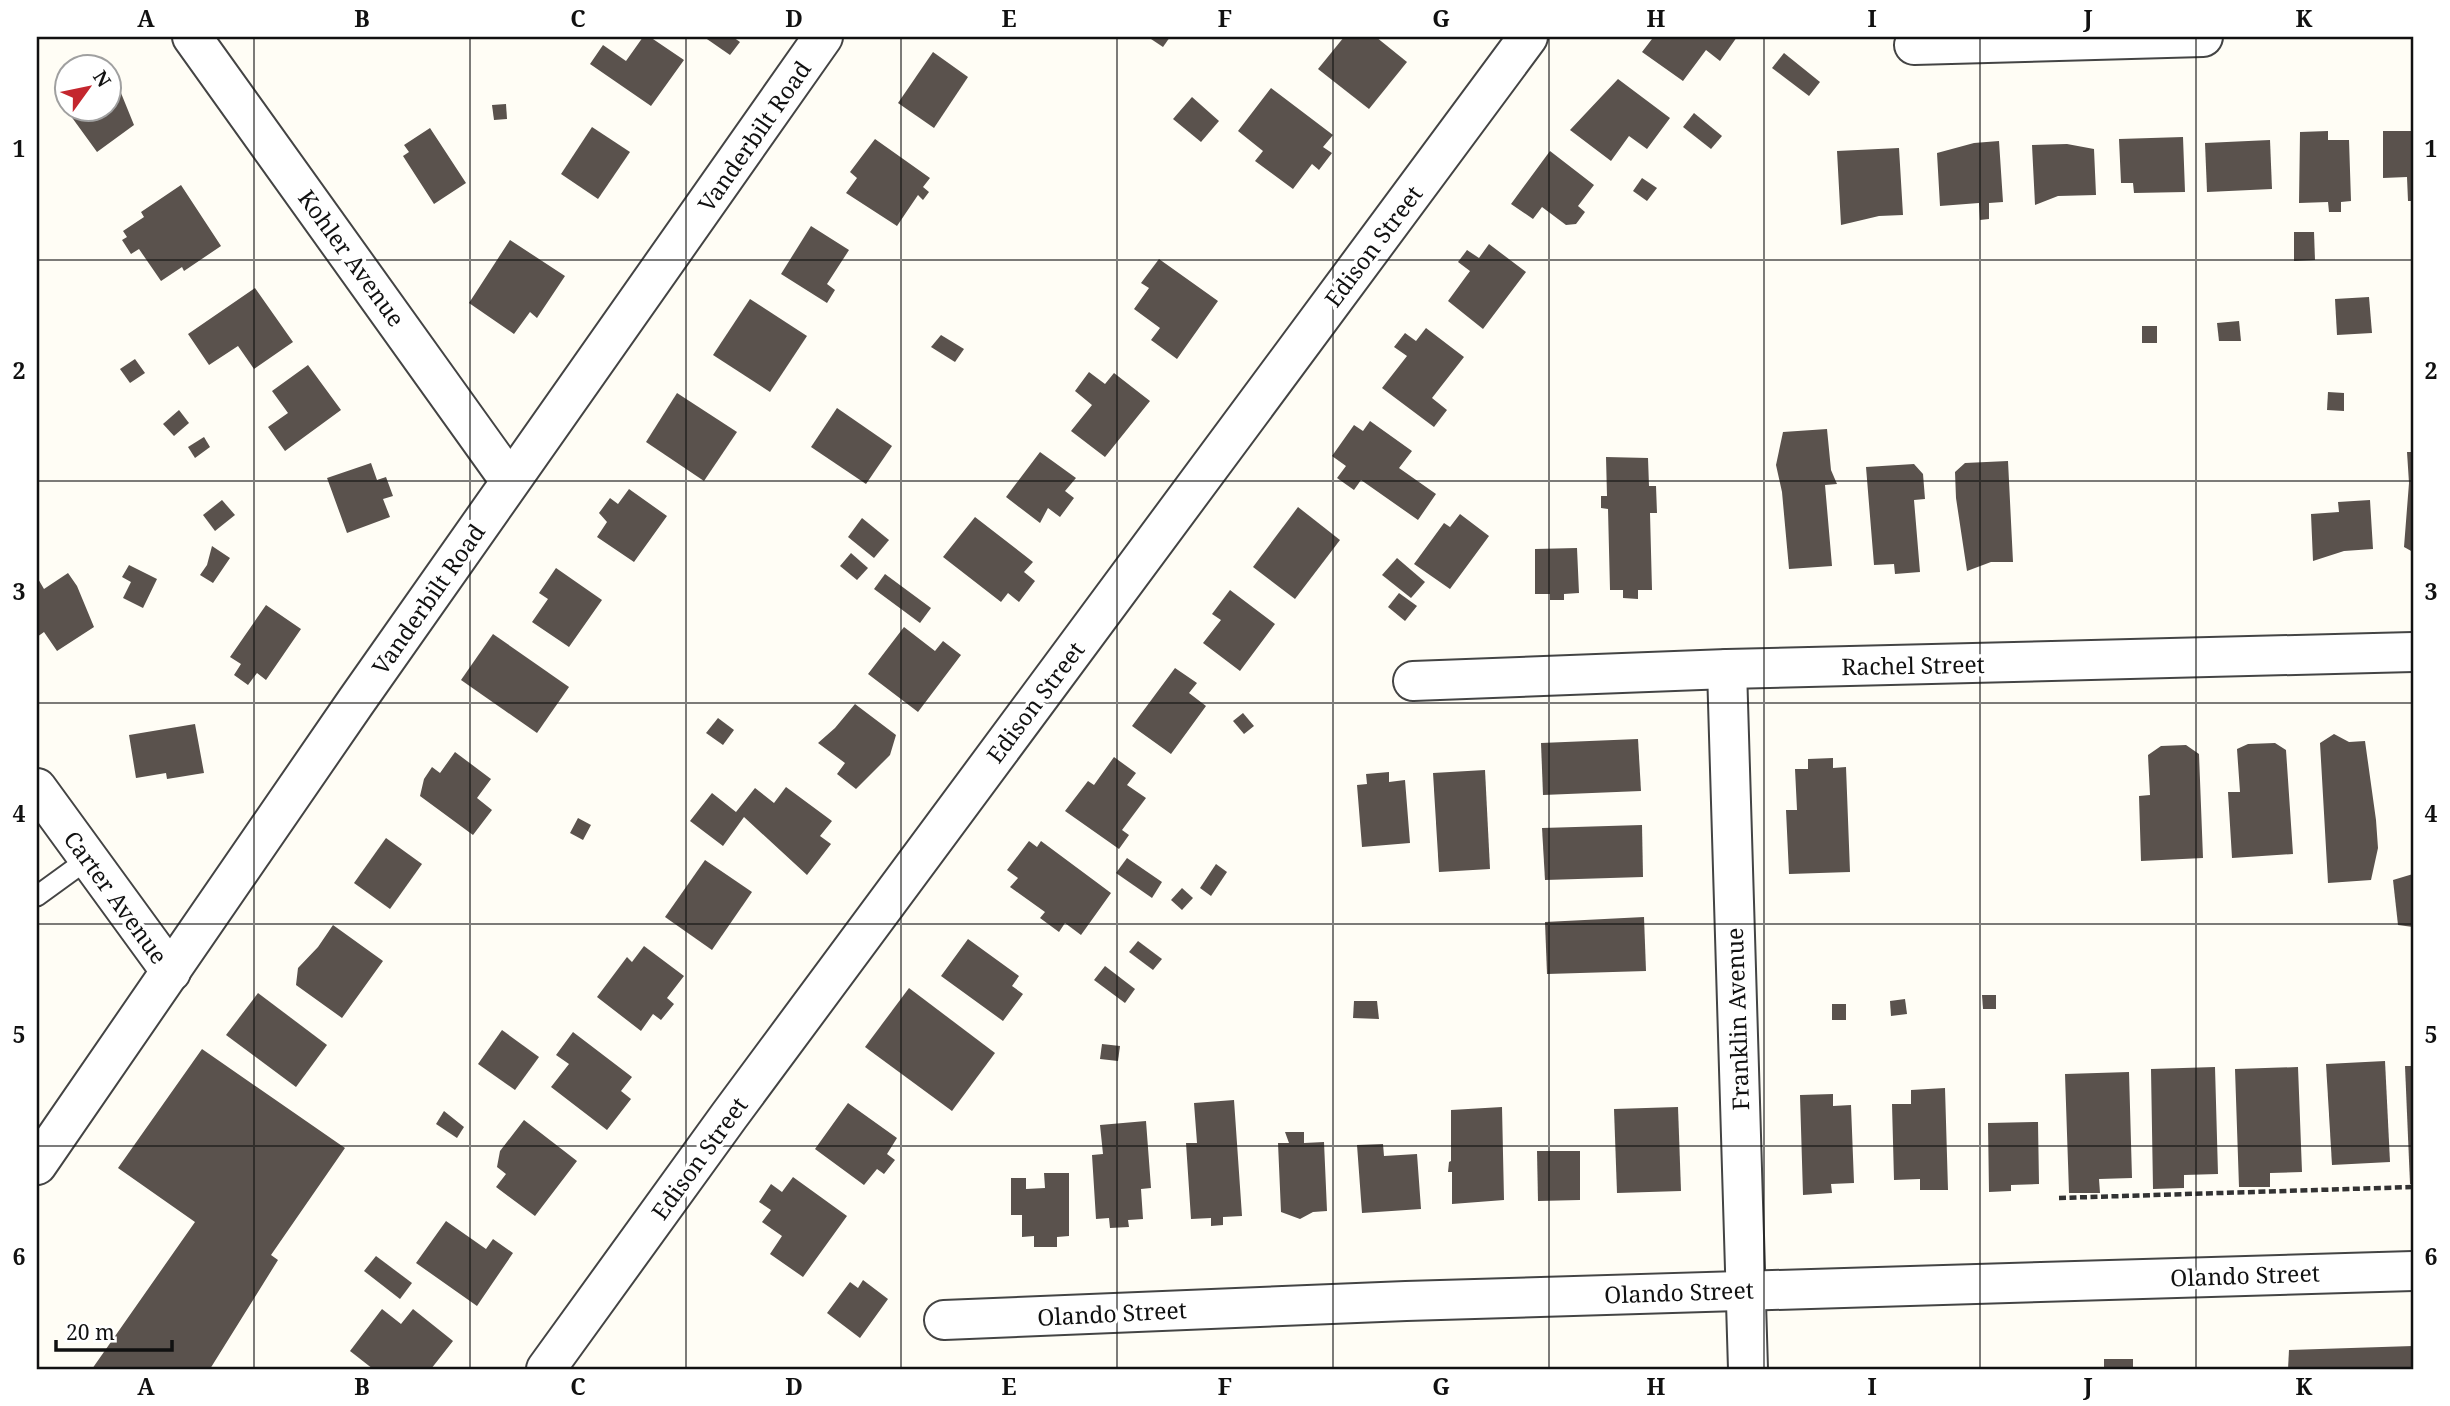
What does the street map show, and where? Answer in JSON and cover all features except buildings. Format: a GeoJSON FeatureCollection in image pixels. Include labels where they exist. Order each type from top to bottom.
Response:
{"type":"FeatureCollection","features":[{"type":"Feature","properties":{"kind":"street","name":"Kohler Avenue"},"geometry":{"type":"LineString","coordinates":[[192,37],[510,481]]}},
{"type":"Feature","properties":{"kind":"street","name":"Vanderbilt Road"},"geometry":{"type":"LineString","coordinates":[[37,1165],[510,481],[823,37]]}},
{"type":"Feature","properties":{"kind":"street","name":"Edison Street"},"geometry":{"type":"LineString","coordinates":[[546,1369],[721,1127],[1528,37]]}},
{"type":"Feature","properties":{"kind":"street"},"geometry":{"type":"LineString","coordinates":[[1914,45],[2203,37]]}},
{"type":"Feature","properties":{"kind":"street","name":"Rachel Street"},"geometry":{"type":"LineString","coordinates":[[1413,681],[1727,669],[2413,652]]}},
{"type":"Feature","properties":{"kind":"street","name":"Franklin Avenue"},"geometry":{"type":"LineString","coordinates":[[1727,669],[1748,1369]]}},
{"type":"Feature","properties":{"kind":"street","name":"Carter Avenue"},"geometry":{"type":"LineString","coordinates":[[37,788],[172,972]]}},
{"type":"Feature","properties":{"kind":"street","name":"Olando Street"},"geometry":{"type":"LineString","coordinates":[[944,1320],[1744,1289],[1937,1286],[2413,1271]]}},
{"type":"Feature","properties":{"kind":"lane"},"geometry":{"type":"LineString","coordinates":[[37,896],[88,859]]}},
{"type":"Feature","properties":{"kind":"path"},"geometry":{"type":"LineString","coordinates":[[2059,1198],[2413,1187]]}}]}
